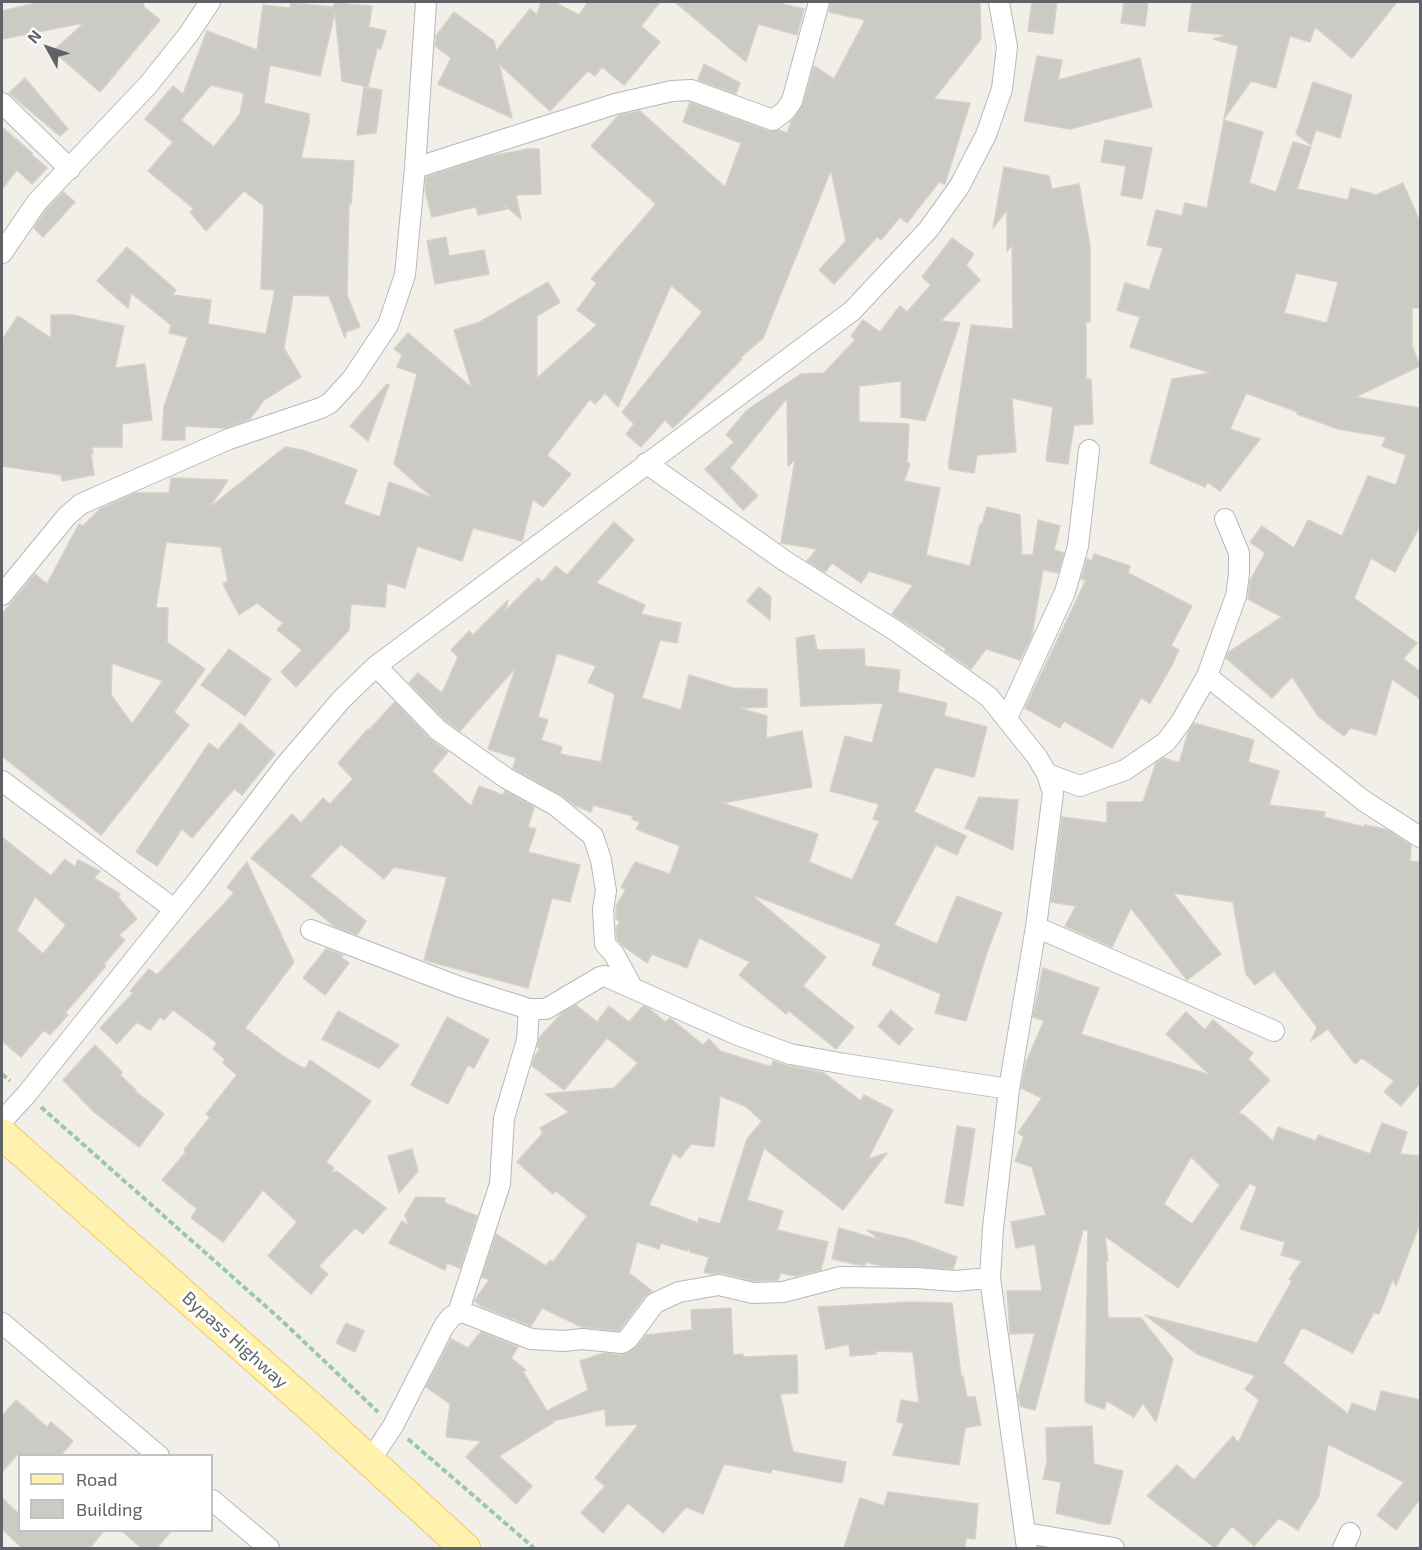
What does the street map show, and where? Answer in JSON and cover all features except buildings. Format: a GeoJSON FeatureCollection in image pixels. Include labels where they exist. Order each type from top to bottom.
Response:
{"type":"FeatureCollection","features":[{"type":"Feature","properties":{"kind":"main road","name":"Bypass Highway"},"geometry":{"type":"LineString","coordinates":[[2,1134],[324,1419],[465,1548]]}},
{"type":"Feature","properties":{"kind":"street"},"geometry":{"type":"LineString","coordinates":[[2,253],[29,212],[148,85],[188,35],[210,2]]}},
{"type":"Feature","properties":{"kind":"street"},"geometry":{"type":"LineString","coordinates":[[2,595],[67,516],[81,504],[229,439],[321,408],[330,403],[352,380],[388,325],[405,275],[426,2]]}},
{"type":"Feature","properties":{"kind":"street"},"geometry":{"type":"LineString","coordinates":[[415,168],[615,104],[672,91],[691,90],[773,120],[792,101],[819,2]]}},
{"type":"Feature","properties":{"kind":"street"},"geometry":{"type":"LineString","coordinates":[[2,1121],[26,1095],[174,909],[284,766],[341,700],[376,666],[852,311],[928,230],[959,187],[987,135],[1002,89],[1007,47],[999,2]]}},
{"type":"Feature","properties":{"kind":"street"},"geometry":{"type":"LineString","coordinates":[[2,103],[70,169]]}},
{"type":"Feature","properties":{"kind":"street"},"geometry":{"type":"LineString","coordinates":[[1007,718],[1065,592],[1078,546],[1089,450]]}},
{"type":"Feature","properties":{"kind":"street"},"geometry":{"type":"LineString","coordinates":[[646,463],[785,561],[896,631],[989,697],[1037,757],[1047,774],[1053,794],[1036,927],[1009,1089],[993,1228],[990,1278],[1026,1541],[1114,1548]]}},
{"type":"Feature","properties":{"kind":"street"},"geometry":{"type":"LineString","coordinates":[[1047,774],[1080,786],[1125,770],[1166,742],[1181,722],[1207,676],[1236,596],[1239,554],[1225,519]]}},
{"type":"Feature","properties":{"kind":"street"},"geometry":{"type":"LineString","coordinates":[[376,666],[438,730],[506,778],[555,805],[593,836],[601,860],[606,891],[603,909],[605,944],[614,954],[630,985]]}},
{"type":"Feature","properties":{"kind":"street"},"geometry":{"type":"LineString","coordinates":[[1207,676],[1364,801],[1420,837]]}},
{"type":"Feature","properties":{"kind":"street"},"geometry":{"type":"LineString","coordinates":[[2,782],[174,909]]}},
{"type":"Feature","properties":{"kind":"street"},"geometry":{"type":"LineString","coordinates":[[1036,927],[1274,1031]]}},
{"type":"Feature","properties":{"kind":"street"},"geometry":{"type":"LineString","coordinates":[[311,930],[460,987],[529,1010],[546,1009],[600,977],[611,976],[738,1035],[790,1054],[1009,1089]]}},
{"type":"Feature","properties":{"kind":"street"},"geometry":{"type":"LineString","coordinates":[[458,1313],[500,1184],[504,1118],[527,1040],[529,1010]]}},
{"type":"Feature","properties":{"kind":"street"},"geometry":{"type":"LineString","coordinates":[[369,1462],[393,1426],[444,1326],[451,1317],[458,1313],[465,1313],[531,1339],[564,1341],[582,1339],[622,1343],[628,1339],[655,1303],[679,1292],[719,1285],[753,1293],[783,1292],[841,1277],[955,1281],[990,1278]]}},
{"type":"Feature","properties":{"kind":"street"},"geometry":{"type":"LineString","coordinates":[[2,1323],[158,1454]]}},
{"type":"Feature","properties":{"kind":"street"},"geometry":{"type":"LineString","coordinates":[[213,1501],[269,1548]]}},
{"type":"Feature","properties":{"kind":"path"},"geometry":{"type":"LineString","coordinates":[[2,1074],[280,1318],[393,1426],[534,1548]]}}]}
